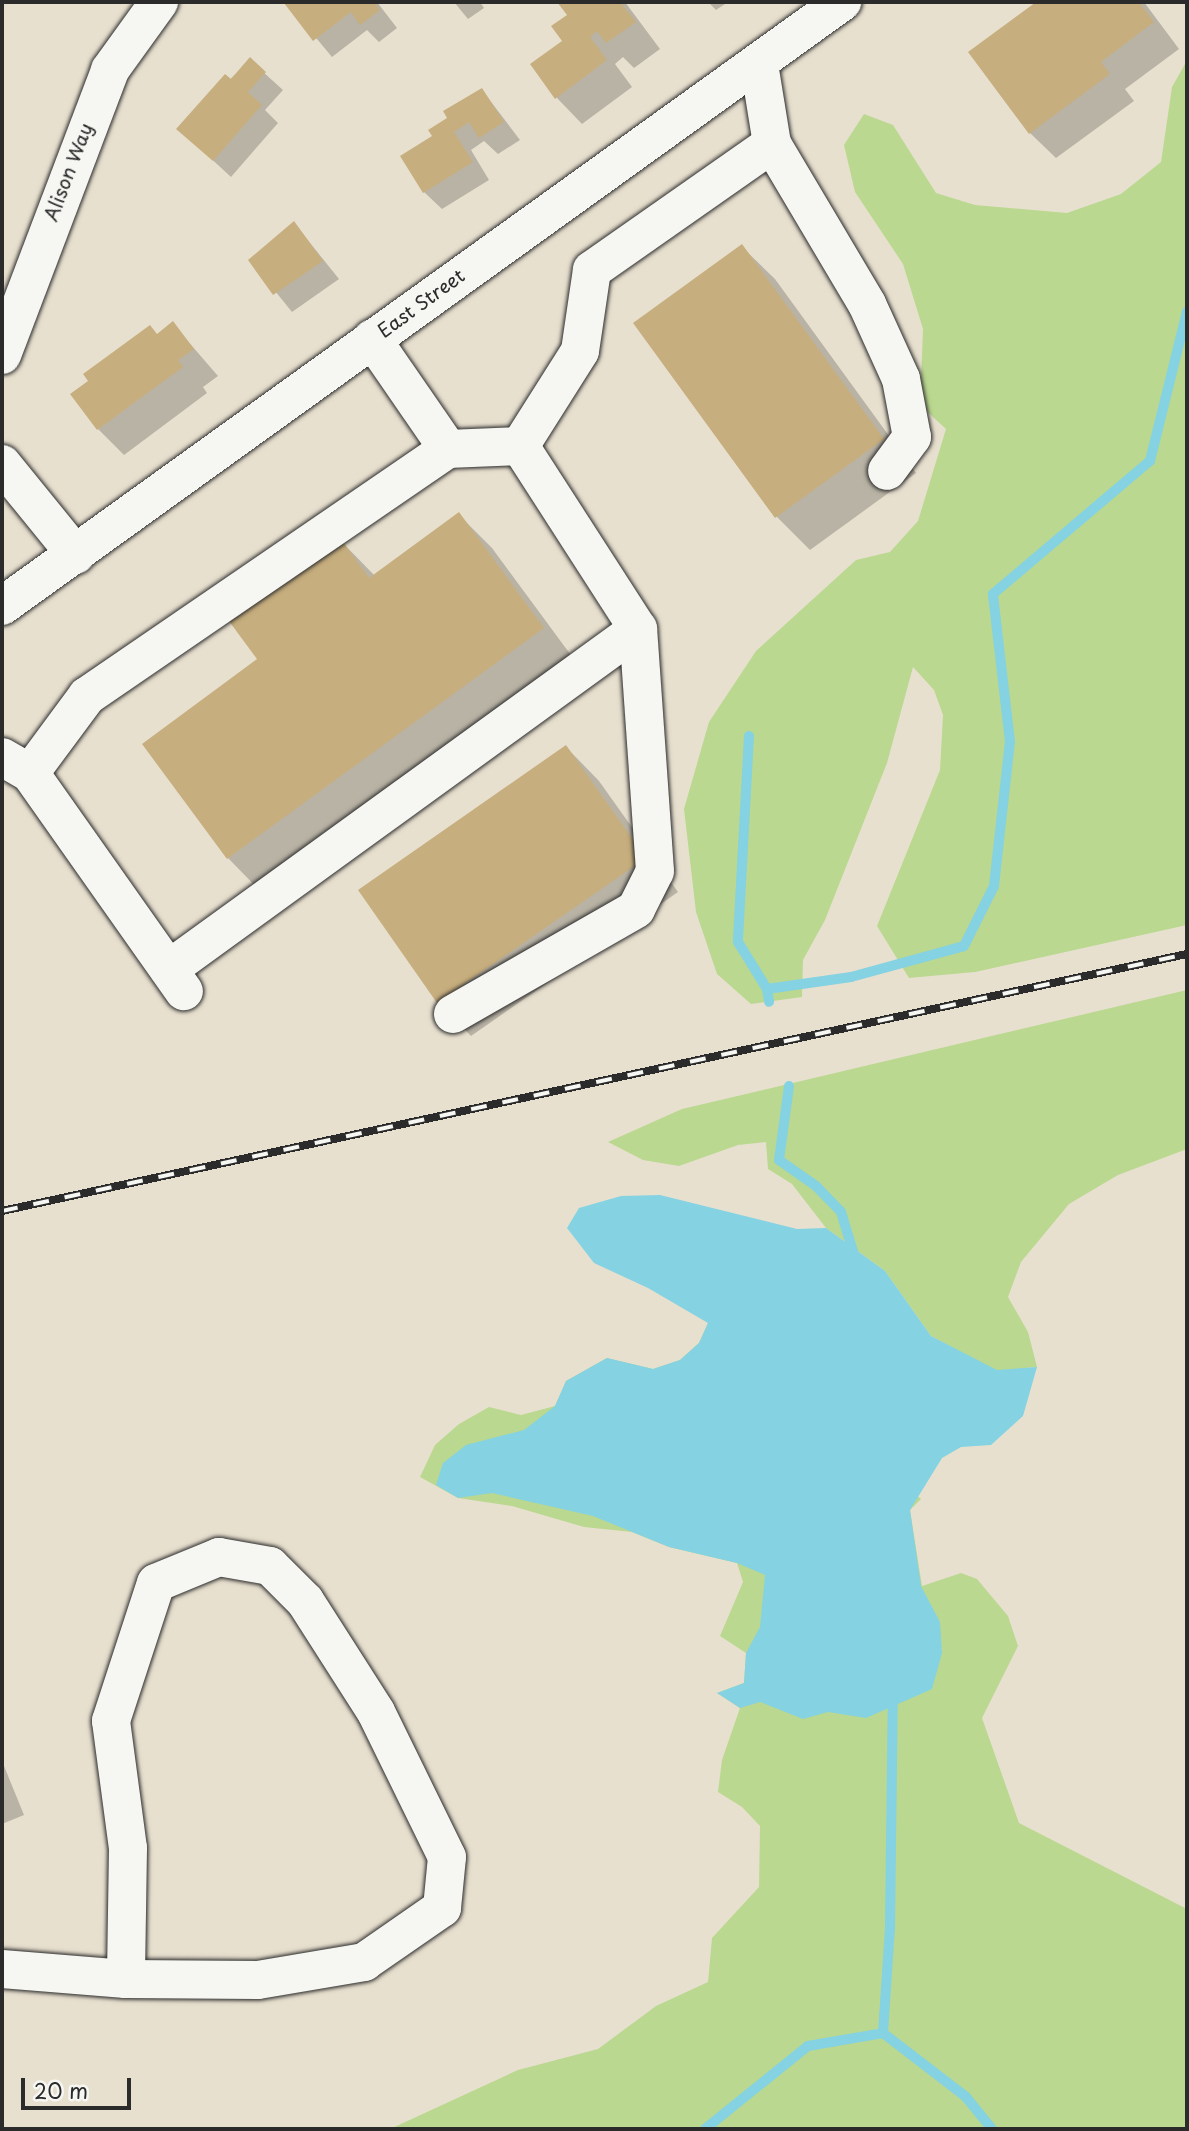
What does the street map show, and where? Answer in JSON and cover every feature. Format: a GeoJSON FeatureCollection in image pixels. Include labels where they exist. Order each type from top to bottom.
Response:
{"type":"FeatureCollection","features":[{"type":"Feature","properties":{"kind":"main road","name":"Alison Way"},"geometry":{"type":"LineString","coordinates":[[2,355],[110,69],[159,2]]}},
{"type":"Feature","properties":{"kind":"main road","name":"East Street"},"geometry":{"type":"LineString","coordinates":[[2,606],[842,2]]}},
{"type":"Feature","properties":{"kind":"main road"},"geometry":{"type":"LineString","coordinates":[[759,64],[772,144],[867,304],[901,379],[912,437],[887,471]]}},
{"type":"Feature","properties":{"kind":"main road"},"geometry":{"type":"LineString","coordinates":[[520,446],[580,351],[592,270],[772,144]]}},
{"type":"Feature","properties":{"kind":"main road"},"geometry":{"type":"LineString","coordinates":[[372,339],[448,449]]}},
{"type":"Feature","properties":{"kind":"main road"},"geometry":{"type":"LineString","coordinates":[[520,446],[448,449],[87,696],[16,765],[176,981],[638,629]]}},
{"type":"Feature","properties":{"kind":"main road"},"geometry":{"type":"LineString","coordinates":[[453,1014],[636,909],[655,871],[638,629],[520,446]]}},
{"type":"Feature","properties":{"kind":"main road"},"geometry":{"type":"LineString","coordinates":[[2,464],[76,555]]}},
{"type":"Feature","properties":{"kind":"main road"},"geometry":{"type":"LineString","coordinates":[[2,1969],[126,1979],[258,1980],[364,1962],[442,1908],[447,1857],[376,1712],[305,1601],[270,1566],[219,1557],[156,1583],[111,1721],[128,1848],[126,1979]]}},
{"type":"Feature","properties":{"kind":"green space"},"geometry":{"type":"Polygon","coordinates":[[[1187,34],[1187,925],[975,972],[909,978],[877,926],[940,770],[943,715],[934,690],[913,667],[887,763],[825,920],[803,960],[802,997],[751,1004],[717,974],[696,912],[684,809],[709,722],[756,651],[856,560],[890,552],[918,521],[946,429],[920,405],[923,329],[903,264],[855,192],[844,145],[864,114],[893,125],[936,193],[975,205],[1067,213],[1121,194],[1161,162],[1172,87],[1185,64],[1187,34]]]}},
{"type":"Feature","properties":{"kind":"green space"},"geometry":{"type":"Polygon","coordinates":[[[1187,990],[1187,1149],[1118,1175],[1069,1204],[1021,1262],[1008,1297],[1028,1332],[1037,1367],[997,1371],[931,1336],[885,1271],[826,1228],[792,1184],[768,1169],[766,1142],[738,1145],[679,1166],[643,1160],[608,1142],[682,1109],[1187,990]]]}},
{"type":"Feature","properties":{"kind":"green space"},"geometry":{"type":"Polygon","coordinates":[[[708,1323],[921,1499],[910,1510],[922,1586],[961,1573],[977,1579],[1008,1616],[1018,1646],[982,1718],[1019,1823],[1187,1909],[1187,2129],[390,2129],[518,2070],[598,2049],[656,2006],[708,1982],[712,1938],[759,1887],[760,1826],[742,1807],[718,1792],[722,1760],[740,1708],[717,1693],[744,1683],[746,1653],[720,1636],[743,1582],[737,1563],[669,1547],[632,1532],[584,1527],[512,1506],[458,1498],[420,1477],[435,1445],[459,1424],[489,1407],[521,1415],[555,1406],[566,1381],[607,1358],[653,1369],[680,1360],[699,1343],[708,1323]]]}},
{"type":"Feature","properties":{"kind":"water"},"geometry":{"type":"Polygon","coordinates":[[[660,1195],[797,1229],[826,1228],[885,1271],[931,1336],[997,1370],[1037,1367],[1023,1416],[991,1445],[961,1447],[942,1458],[910,1510],[921,1586],[940,1622],[942,1653],[932,1689],[866,1718],[828,1712],[803,1719],[760,1702],[740,1708],[717,1693],[744,1683],[746,1653],[760,1627],[765,1575],[737,1563],[669,1547],[593,1516],[492,1493],[458,1498],[436,1485],[443,1463],[466,1445],[524,1430],[555,1406],[566,1381],[607,1358],[653,1369],[680,1360],[699,1343],[708,1323],[648,1288],[594,1263],[567,1228],[579,1208],[621,1196],[660,1195]]]}},
{"type":"Feature","properties":{"kind":"building"},"geometry":{"type":"Polygon","coordinates":[[[374,2],[380,10],[360,25],[351,12],[313,41],[284,3],[374,2]]]}},
{"type":"Feature","properties":{"kind":"building"},"geometry":{"type":"Polygon","coordinates":[[[557,2],[620,2],[636,22],[606,43],[597,31],[590,37],[607,60],[555,99],[530,64],[562,41],[551,26],[567,15],[557,2]]]}},
{"type":"Feature","properties":{"kind":"building"},"geometry":{"type":"Polygon","coordinates":[[[1036,2],[1139,2],[1154,22],[1101,62],[1110,74],[1029,134],[968,52],[1036,2]]]}},
{"type":"Feature","properties":{"kind":"building"},"geometry":{"type":"Polygon","coordinates":[[[250,57],[266,72],[248,92],[262,105],[213,161],[176,129],[225,74],[231,79],[250,57]]]}},
{"type":"Feature","properties":{"kind":"building"},"geometry":{"type":"Polygon","coordinates":[[[482,88],[504,122],[479,138],[469,122],[454,132],[473,162],[423,193],[400,156],[432,136],[428,130],[447,118],[443,111],[482,88]]]}},
{"type":"Feature","properties":{"kind":"building"},"geometry":{"type":"Polygon","coordinates":[[[294,221],[323,261],[273,295],[248,260],[294,221]]]}},
{"type":"Feature","properties":{"kind":"building"},"geometry":{"type":"Polygon","coordinates":[[[742,244],[884,439],[775,518],[633,323],[742,244]]]}},
{"type":"Feature","properties":{"kind":"building"},"geometry":{"type":"Polygon","coordinates":[[[173,321],[194,349],[178,360],[183,367],[97,430],[70,394],[88,381],[83,374],[150,325],[157,334],[173,321]]]}},
{"type":"Feature","properties":{"kind":"building"},"geometry":{"type":"Polygon","coordinates":[[[459,512],[544,628],[227,859],[142,744],[257,659],[226,617],[338,535],[369,578],[459,512]]]}},
{"type":"Feature","properties":{"kind":"building"},"geometry":{"type":"Polygon","coordinates":[[[566,745],[646,858],[437,1003],[358,890],[566,745]]]}},
{"type":"Feature","properties":{"kind":"waterway"},"geometry":{"type":"LineString","coordinates":[[767,989],[851,977],[964,946],[994,886],[1010,742],[993,594],[1150,461],[1187,311]]}},
{"type":"Feature","properties":{"kind":"waterway"},"geometry":{"type":"LineString","coordinates":[[749,736],[738,942],[767,989],[769,1002]]}},
{"type":"Feature","properties":{"kind":"waterway"},"geometry":{"type":"LineString","coordinates":[[789,1086],[779,1160],[816,1186],[841,1212],[855,1258]]}},
{"type":"Feature","properties":{"kind":"waterway"},"geometry":{"type":"LineString","coordinates":[[883,2033],[890,1927],[893,1693]]}},
{"type":"Feature","properties":{"kind":"waterway"},"geometry":{"type":"LineString","coordinates":[[705,2129],[808,2046],[883,2033],[966,2097],[992,2129]]}},
{"type":"Feature","properties":{"kind":"railway"},"geometry":{"type":"LineString","coordinates":[[2,1211],[1187,954]]}}]}
